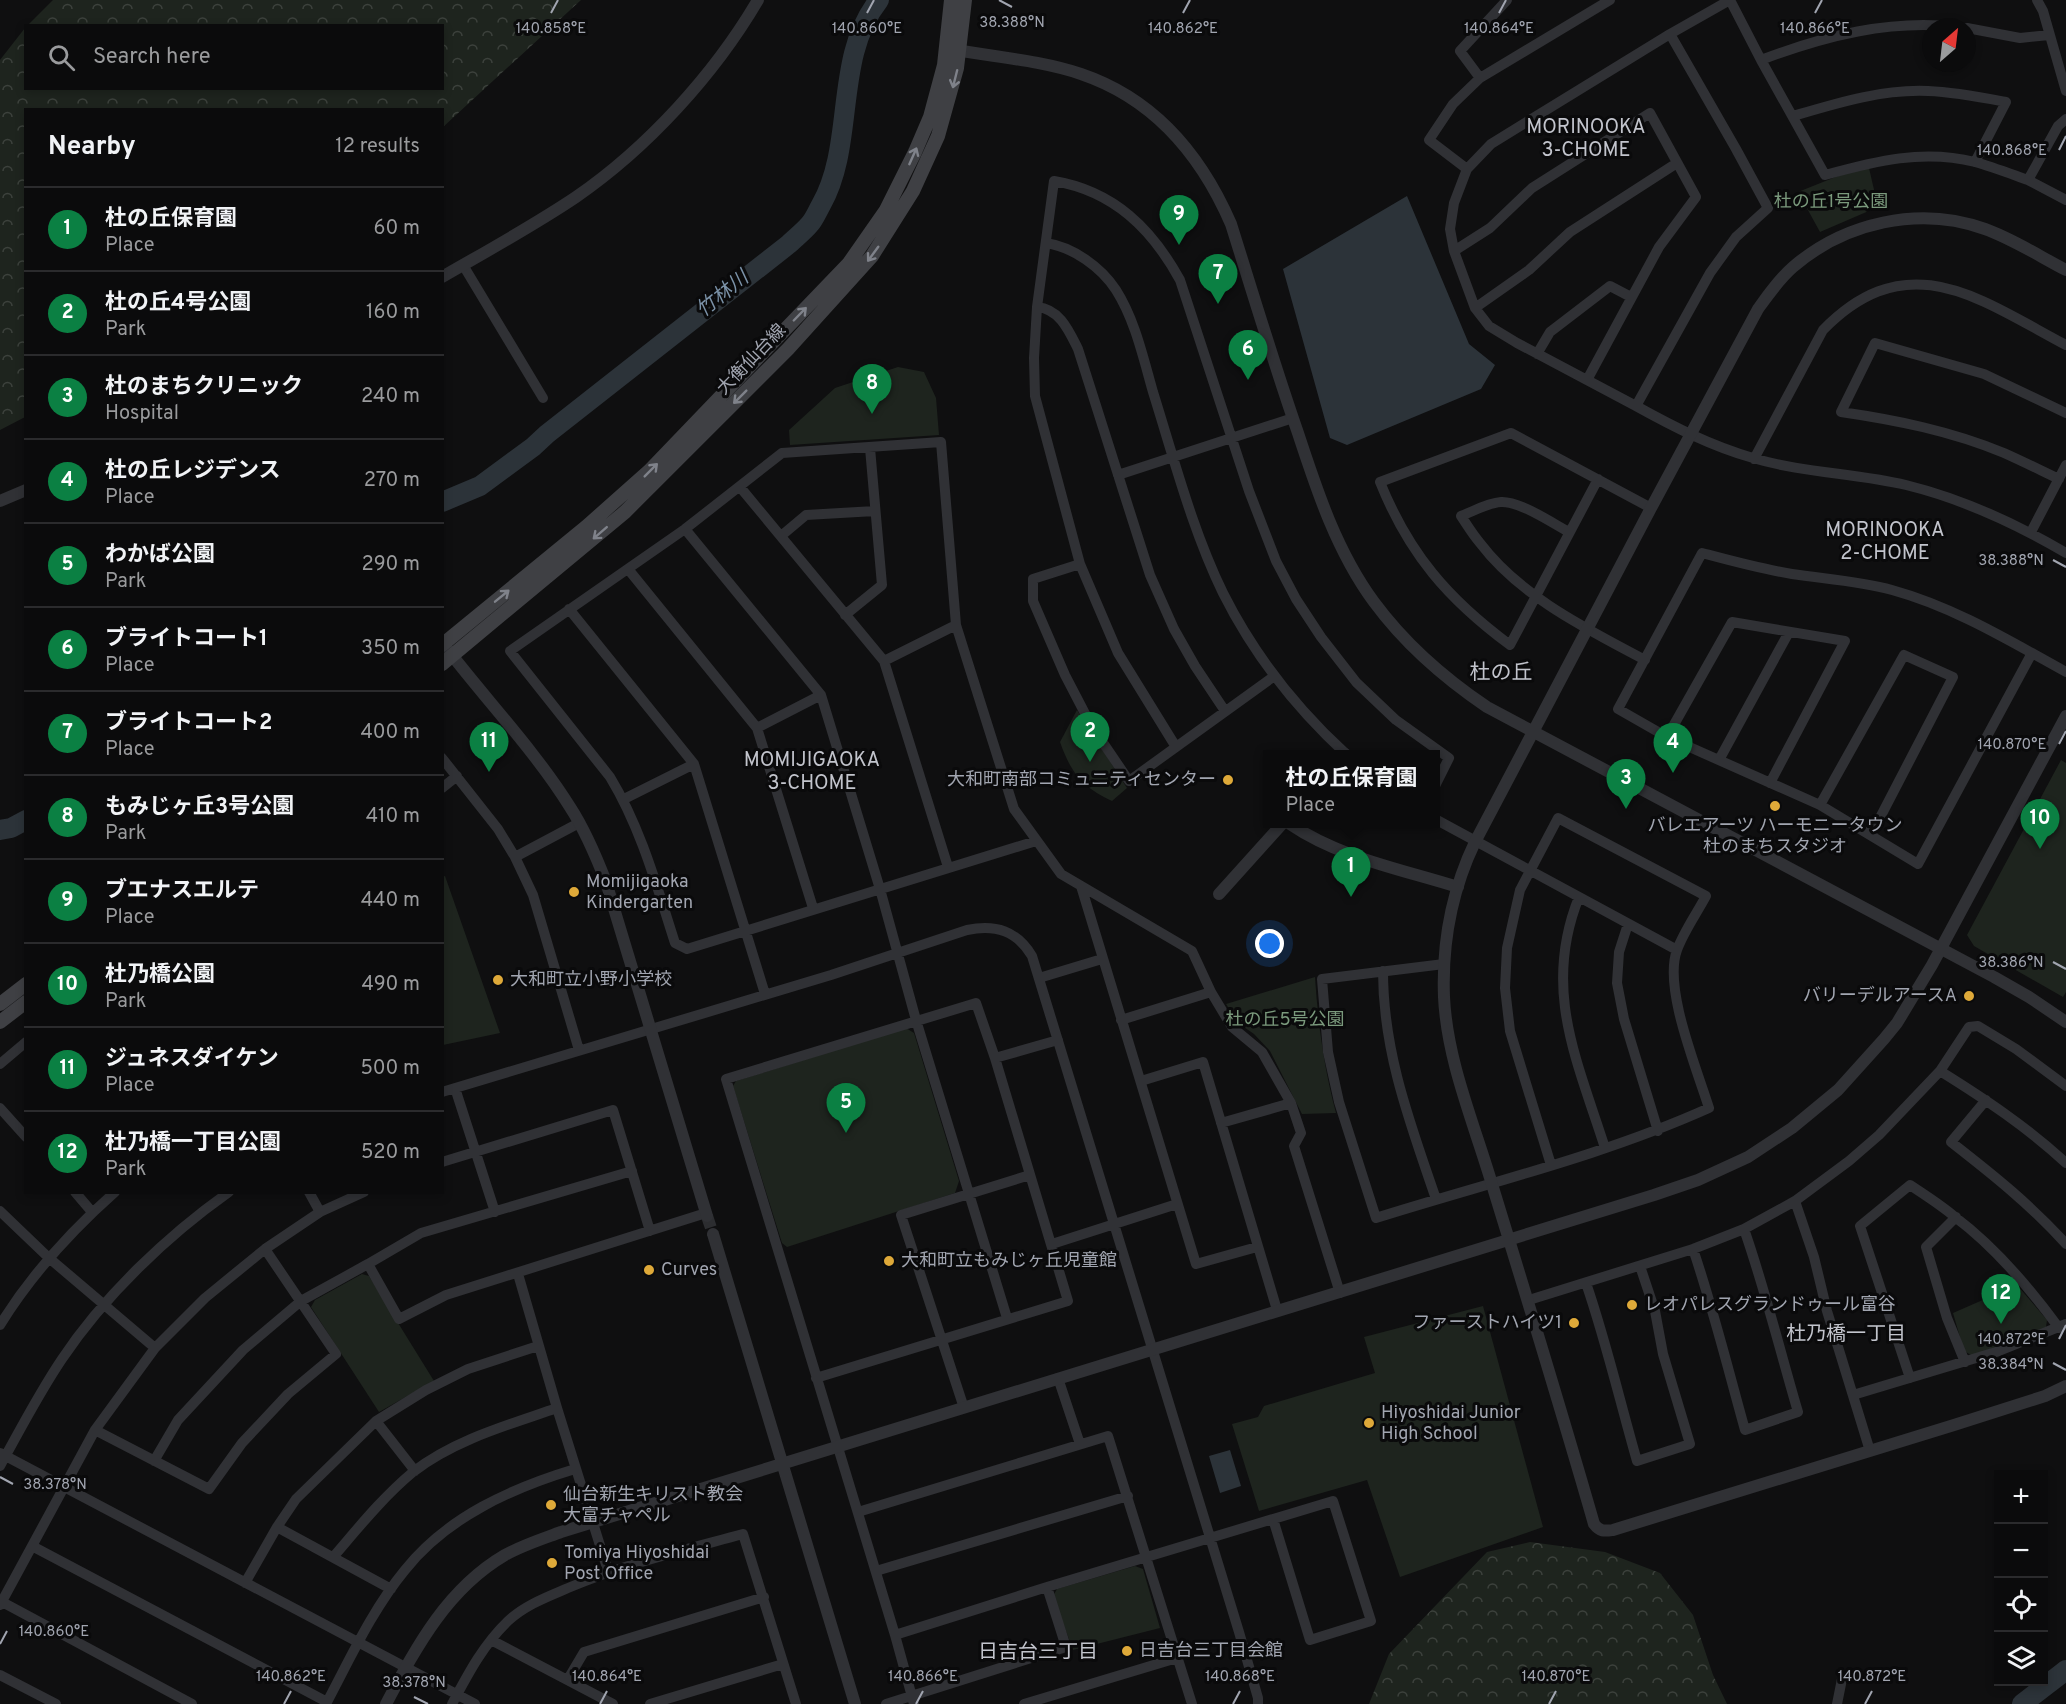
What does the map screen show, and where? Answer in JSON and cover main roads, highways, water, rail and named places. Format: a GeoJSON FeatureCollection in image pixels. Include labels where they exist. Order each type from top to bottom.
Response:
{"type":"FeatureCollection","features":[{"type":"Feature","properties":{"kind":"main road","name":"大衡仙台線"},"geometry":{"type":"LineString","coordinates":[[447,660],[625,512],[788,349],[872,256],[927,164],[948,107],[953,50],[951,0]]}},
{"type":"Feature","properties":{"kind":"main road","name":"大衡仙台線"},"geometry":{"type":"LineString","coordinates":[[444,644],[586,528],[649,471],[849,263],[886,210],[915,152],[930,117],[953,50],[965,0]]}},
{"type":"Feature","properties":{"kind":"main road"},"geometry":{"type":"LineString","coordinates":[[0,1004],[24,986]]}},
{"type":"Feature","properties":{"kind":"main road"},"geometry":{"type":"LineString","coordinates":[[0,1022],[24,1004]]}},
{"type":"Feature","properties":{"kind":"waterway","name":"竹林川"},"geometry":{"type":"LineString","coordinates":[[444,501],[480,486],[533,447],[789,244],[811,223],[832,181],[843,128],[855,48],[865,23],[879,0]]}},
{"type":"Feature","properties":{"kind":"waterway","name":"竹林川"},"geometry":{"type":"LineString","coordinates":[[0,830],[11,828],[24,821]]}},
{"type":"Feature","properties":{"kind":"waterway"},"geometry":{"type":"LineString","coordinates":[[2022,1704],[2066,1670]]}},
{"type":"Feature","properties":{"kind":"tunnel"},"geometry":{"type":"LineString","coordinates":[[707,1216],[713,1234]]}},
{"type":"Feature","properties":{"kind":"place","name":"ブエナスエルテ"},"geometry":{"type":"Point","coordinates":[1179,245]}},
{"type":"Feature","properties":{"kind":"place","name":"ブライトコート2"},"geometry":{"type":"Point","coordinates":[1218,304]}},
{"type":"Feature","properties":{"kind":"place","name":"ブライトコート1"},"geometry":{"type":"Point","coordinates":[1248,380]}},
{"type":"Feature","properties":{"kind":"place","name":"もみじヶ丘3号公園"},"geometry":{"type":"Point","coordinates":[872,414]}},
{"type":"Feature","properties":{"kind":"place","name":"杜の丘4号公園"},"geometry":{"type":"Point","coordinates":[1090,762]}},
{"type":"Feature","properties":{"kind":"place","name":"ジュネスダイケン"},"geometry":{"type":"Point","coordinates":[489,772]}},
{"type":"Feature","properties":{"kind":"place","name":"杜の丘レジデンス"},"geometry":{"type":"Point","coordinates":[1673,773]}},
{"type":"Feature","properties":{"kind":"place","name":"大和町南部コミュニティセンター"},"geometry":{"type":"Point","coordinates":[1228,780]}},
{"type":"Feature","properties":{"kind":"place","name":"バレエアーツ ハーモニータウン 杜のまちスタジオ"},"geometry":{"type":"Point","coordinates":[1775,806]}},
{"type":"Feature","properties":{"kind":"place","name":"杜のまちクリニック"},"geometry":{"type":"Point","coordinates":[1626,809]}},
{"type":"Feature","properties":{"kind":"place","name":"杜乃橋公園"},"geometry":{"type":"Point","coordinates":[2040,849]}},
{"type":"Feature","properties":{"kind":"place","name":"Momijigaoka Kindergarten"},"geometry":{"type":"Point","coordinates":[574,892]}},
{"type":"Feature","properties":{"kind":"place","name":"杜の丘保育園"},"geometry":{"type":"Point","coordinates":[1351,897]}},
{"type":"Feature","properties":{"kind":"place","name":"大和町立小野小学校"},"geometry":{"type":"Point","coordinates":[498,980]}},
{"type":"Feature","properties":{"kind":"place","name":"バリーデルアースA"},"geometry":{"type":"Point","coordinates":[1969,996]}},
{"type":"Feature","properties":{"kind":"place","name":"わかば公園"},"geometry":{"type":"Point","coordinates":[846,1133]}},
{"type":"Feature","properties":{"kind":"place","name":"大和町立もみじヶ丘児童館"},"geometry":{"type":"Point","coordinates":[889,1261]}},
{"type":"Feature","properties":{"kind":"place","name":"Curves"},"geometry":{"type":"Point","coordinates":[649,1270]}},
{"type":"Feature","properties":{"kind":"place","name":"レオパレスグランドゥール富谷"},"geometry":{"type":"Point","coordinates":[1632,1305]}},
{"type":"Feature","properties":{"kind":"place","name":"ファーストハイツ1"},"geometry":{"type":"Point","coordinates":[1574,1323]}},
{"type":"Feature","properties":{"kind":"place","name":"杜乃橋一丁目公園"},"geometry":{"type":"Point","coordinates":[2001,1324]}},
{"type":"Feature","properties":{"kind":"place","name":"Hiyoshidai Junior High School"},"geometry":{"type":"Point","coordinates":[1369,1423]}},
{"type":"Feature","properties":{"kind":"place","name":"仙台新生キリスト教会 大富チャペル"},"geometry":{"type":"Point","coordinates":[551,1505]}},
{"type":"Feature","properties":{"kind":"place","name":"Tomiya Hiyoshidai Post Office"},"geometry":{"type":"Point","coordinates":[552,1563]}},
{"type":"Feature","properties":{"kind":"place","name":"日吉台三丁目会館"},"geometry":{"type":"Point","coordinates":[1127,1651]}},
{"type":"Feature","properties":{"kind":"district","name":"MORINOOKA 3-CHOME"},"geometry":{"type":"Point","coordinates":[1586,140]}},
{"type":"Feature","properties":{"kind":"district","name":"MORINOOKA 2-CHOME"},"geometry":{"type":"Point","coordinates":[1885,542]}},
{"type":"Feature","properties":{"kind":"district","name":"杜の丘"},"geometry":{"type":"Point","coordinates":[1501,673]}},
{"type":"Feature","properties":{"kind":"district","name":"MOMIJIGAOKA 3-CHOME"},"geometry":{"type":"Point","coordinates":[812,772]}},
{"type":"Feature","properties":{"kind":"district","name":"杜乃橋一丁目"},"geometry":{"type":"Point","coordinates":[1846,1335]}},
{"type":"Feature","properties":{"kind":"district","name":"日吉台三丁目"},"geometry":{"type":"Point","coordinates":[1038,1653]}},
{"type":"Feature","properties":{"kind":"park label","name":"杜の丘1号公園"},"geometry":{"type":"Point","coordinates":[1831,202]}},
{"type":"Feature","properties":{"kind":"park label","name":"杜の丘5号公園"},"geometry":{"type":"Point","coordinates":[1285,1020]}}]}
